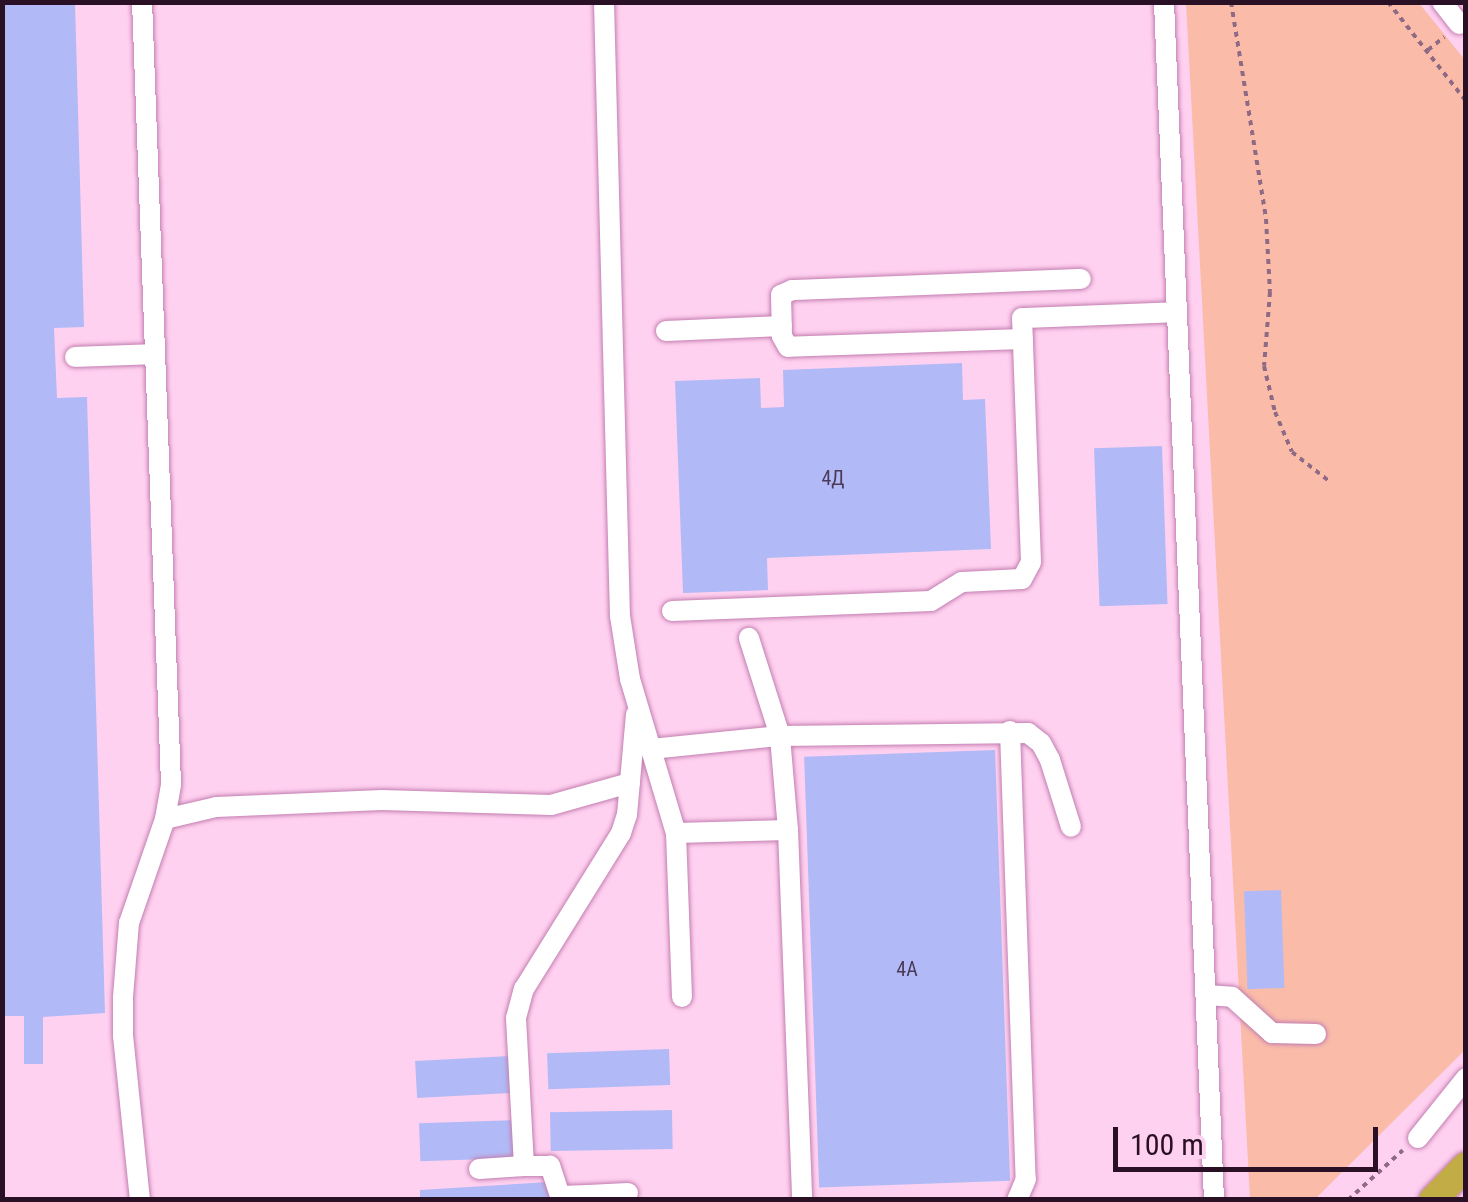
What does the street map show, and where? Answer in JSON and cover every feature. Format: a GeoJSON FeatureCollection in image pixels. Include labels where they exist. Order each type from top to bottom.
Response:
{"type":"FeatureCollection","features":[{"type":"Feature","properties":{"kind":"highway"},"geometry":{"type":"LineString","coordinates":[[1432,1200],[1466,1166]]}},
{"type":"Feature","properties":{"kind":"street"},"geometry":{"type":"LineString","coordinates":[[140,1200],[123,1036],[123,997],[129,923],[165,818],[171,784],[142,2]]}},
{"type":"Feature","properties":{"kind":"street"},"geometry":{"type":"LineString","coordinates":[[604,2],[620,616],[637,702],[676,833],[682,997]]}},
{"type":"Feature","properties":{"kind":"street"},"geometry":{"type":"LineString","coordinates":[[1164,2],[1214,1200]]}},
{"type":"Feature","properties":{"kind":"street"},"geometry":{"type":"LineString","coordinates":[[1442,2],[1459,24]]}},
{"type":"Feature","properties":{"kind":"street"},"geometry":{"type":"LineString","coordinates":[[1081,278],[785,291],[784,344],[794,348],[1177,312]]}},
{"type":"Feature","properties":{"kind":"street"},"geometry":{"type":"LineString","coordinates":[[672,611],[931,602],[962,582],[1022,579],[1031,562],[1020,281]]}},
{"type":"Feature","properties":{"kind":"street"},"geometry":{"type":"LineString","coordinates":[[666,331],[782,326]]}},
{"type":"Feature","properties":{"kind":"street"},"geometry":{"type":"LineString","coordinates":[[75,357],[155,354]]}},
{"type":"Feature","properties":{"kind":"street"},"geometry":{"type":"LineString","coordinates":[[749,638],[780,736],[788,830],[802,1200]]}},
{"type":"Feature","properties":{"kind":"street"},"geometry":{"type":"LineString","coordinates":[[524,1166],[518,1001],[621,833],[637,702]]}},
{"type":"Feature","properties":{"kind":"street"},"geometry":{"type":"LineString","coordinates":[[1010,731],[1026,1179],[1017,1200]]}},
{"type":"Feature","properties":{"kind":"street"},"geometry":{"type":"LineString","coordinates":[[651,749],[780,736],[1028,733],[1041,743],[1070,826]]}},
{"type":"Feature","properties":{"kind":"street"},"geometry":{"type":"LineString","coordinates":[[165,818],[216,807],[382,800],[551,805],[630,783]]}},
{"type":"Feature","properties":{"kind":"street"},"geometry":{"type":"LineString","coordinates":[[676,833],[788,830]]}},
{"type":"Feature","properties":{"kind":"street"},"geometry":{"type":"LineString","coordinates":[[1206,995],[1232,997],[1278,1035],[1316,1034]]}},
{"type":"Feature","properties":{"kind":"street"},"geometry":{"type":"LineString","coordinates":[[1418,1138],[1466,1078]]}},
{"type":"Feature","properties":{"kind":"street"},"geometry":{"type":"LineString","coordinates":[[479,1169],[553,1168],[560,1196],[628,1193]]}},
{"type":"Feature","properties":{"kind":"path"},"geometry":{"type":"LineString","coordinates":[[1231,2],[1266,219],[1270,292],[1264,366],[1275,412],[1292,452],[1328,481]]}},
{"type":"Feature","properties":{"kind":"path"},"geometry":{"type":"LineString","coordinates":[[1388,2],[1466,102]]}},
{"type":"Feature","properties":{"kind":"path"},"geometry":{"type":"LineString","coordinates":[[1428,50],[1459,24]]}},
{"type":"Feature","properties":{"kind":"path"},"geometry":{"type":"LineString","coordinates":[[1348,1200],[1418,1138]]}},
{"type":"Feature","properties":{"kind":"shaded area"},"geometry":{"type":"Polygon","coordinates":[[[1186,3],[1419,3],[1465,60],[1465,1050],[1315,1199],[1250,1199],[1186,3]]]}},
{"type":"Feature","properties":{"kind":"building"},"geometry":{"type":"Polygon","coordinates":[[[2,2],[75,2],[84,327],[54,328],[57,398],[87,397],[105,1013],[43,1017],[43,1064],[24,1064],[24,1016],[2,1016],[2,2]]]}},
{"type":"Feature","properties":{"kind":"building"},"geometry":{"type":"Polygon","coordinates":[[[962,363],[963,400],[985,399],[991,549],[767,558],[768,590],[683,593],[675,381],[760,378],[761,408],[784,407],[783,370],[962,363]]]}},
{"type":"Feature","properties":{"kind":"building"},"geometry":{"type":"Polygon","coordinates":[[[1162,446],[1168,604],[1100,606],[1094,448],[1162,446]]]}},
{"type":"Feature","properties":{"kind":"building"},"geometry":{"type":"Polygon","coordinates":[[[995,750],[1010,1181],[819,1187],[804,757],[995,750]]]}},
{"type":"Feature","properties":{"kind":"building"},"geometry":{"type":"Polygon","coordinates":[[[1281,890],[1284,988],[1247,989],[1244,891],[1281,890]]]}},
{"type":"Feature","properties":{"kind":"building"},"geometry":{"type":"Polygon","coordinates":[[[669,1049],[670,1085],[548,1089],[547,1053],[669,1049]]]}},
{"type":"Feature","properties":{"kind":"building"},"geometry":{"type":"Polygon","coordinates":[[[511,1056],[513,1093],[417,1098],[415,1061],[511,1056]]]}},
{"type":"Feature","properties":{"kind":"building"},"geometry":{"type":"Polygon","coordinates":[[[672,1110],[673,1149],[551,1151],[550,1112],[672,1110]]]}},
{"type":"Feature","properties":{"kind":"building"},"geometry":{"type":"Polygon","coordinates":[[[515,1120],[516,1158],[420,1161],[419,1123],[515,1120]]]}},
{"type":"Feature","properties":{"kind":"building"},"geometry":{"type":"Polygon","coordinates":[[[549,1182],[550,1200],[420,1200],[420,1190],[549,1182]]]}}]}
